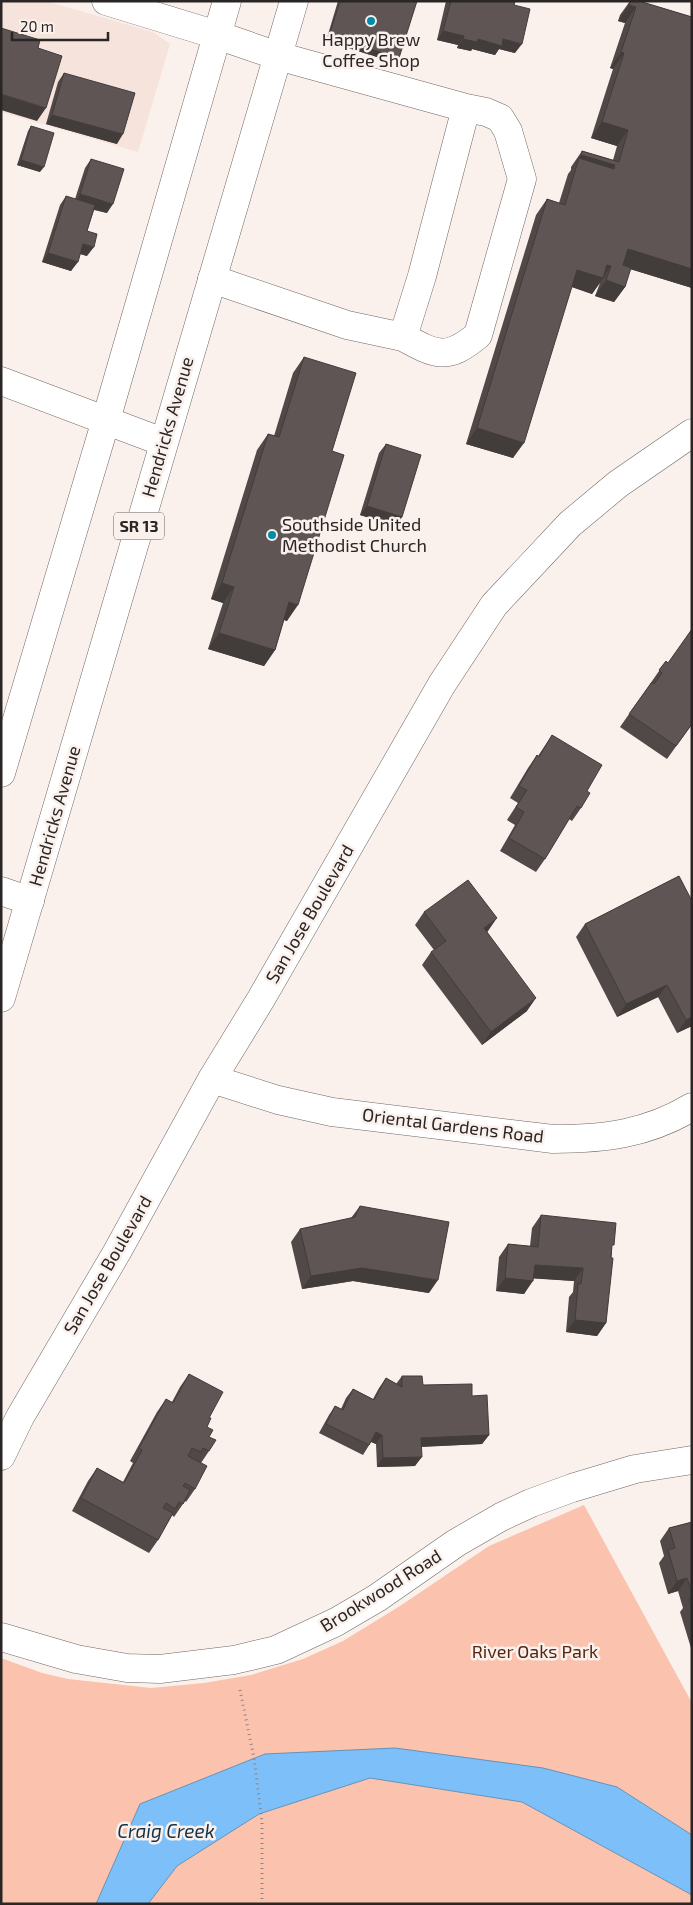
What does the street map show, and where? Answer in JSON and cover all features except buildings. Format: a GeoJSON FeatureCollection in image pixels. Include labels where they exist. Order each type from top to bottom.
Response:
{"type":"FeatureCollection","features":[{"type":"Feature","properties":{"kind":"street"},"geometry":{"type":"LineString","coordinates":[[106,1],[278,56],[486,112],[500,118],[508,131],[522,179],[478,335],[464,347],[446,354],[428,351],[403,337],[347,325],[212,279]]}},
{"type":"Feature","properties":{"kind":"street"},"geometry":{"type":"LineString","coordinates":[[1,773],[106,420],[227,1]]}},
{"type":"Feature","properties":{"kind":"street","name":"Hendricks Avenue"},"geometry":{"type":"LineString","coordinates":[[1,998],[294,1]]}},
{"type":"Feature","properties":{"kind":"street"},"geometry":{"type":"LineString","coordinates":[[403,337],[422,276],[466,108]]}},
{"type":"Feature","properties":{"kind":"street"},"geometry":{"type":"LineString","coordinates":[[1,381],[164,442]]}},
{"type":"Feature","properties":{"kind":"street","name":"San Jose Boulevard"},"geometry":{"type":"LineString","coordinates":[[1,1456],[20,1416],[117,1252],[212,1079],[261,999],[442,684],[494,605],[570,524],[618,484],[692,433]]}},
{"type":"Feature","properties":{"kind":"street"},"geometry":{"type":"LineString","coordinates":[[1,891],[30,901]]}},
{"type":"Feature","properties":{"kind":"street","name":"Oriental Gardens Road"},"geometry":{"type":"LineString","coordinates":[[212,1079],[278,1100],[332,1112],[553,1138],[590,1139],[626,1134],[648,1128],[692,1108]]}},
{"type":"Feature","properties":{"kind":"street","name":"Brookwood Road"},"geometry":{"type":"LineString","coordinates":[[1,1636],[76,1660],[127,1668],[160,1670],[234,1660],[276,1650],[336,1622],[377,1598],[456,1543],[501,1516],[572,1488],[635,1469],[692,1460]]}},
{"type":"Feature","properties":{"kind":"path"},"geometry":{"type":"LineString","coordinates":[[234,1660],[254,1758],[262,1822],[262,1904]]}},
{"type":"Feature","properties":{"kind":"shaded area"},"geometry":{"type":"Polygon","coordinates":[[[1,1],[46,1],[153,32],[170,44],[138,152],[1,112],[1,1]]]}},
{"type":"Feature","properties":{"kind":"green space","name":"River Oaks Park"},"geometry":{"type":"Polygon","coordinates":[[[584,1505],[692,1703],[692,1835],[617,1787],[265,1754],[140,1804],[96,1904],[1,1904],[1,1658],[42,1673],[68,1679],[151,1688],[204,1683],[251,1675],[303,1659],[343,1641],[400,1606],[489,1546],[584,1505]]]}},
{"type":"Feature","properties":{"kind":"green space"},"geometry":{"type":"Polygon","coordinates":[[[370,1778],[522,1802],[692,1895],[692,1904],[148,1904],[177,1866],[259,1814],[370,1778]]]}},
{"type":"Feature","properties":{"kind":"water","name":"Craig Creek"},"geometry":{"type":"Polygon","coordinates":[[[395,1748],[543,1768],[617,1787],[692,1835],[692,1895],[522,1802],[370,1778],[259,1814],[177,1866],[148,1904],[96,1904],[140,1804],[265,1754],[395,1748]]]}},
{"type":"Feature","properties":{"kind":"place","name":"Happy Brew Coffee Shop"},"geometry":{"type":"Point","coordinates":[371,21]}},
{"type":"Feature","properties":{"kind":"place","name":"Southside United Methodist Church"},"geometry":{"type":"Point","coordinates":[272,535]}}]}
